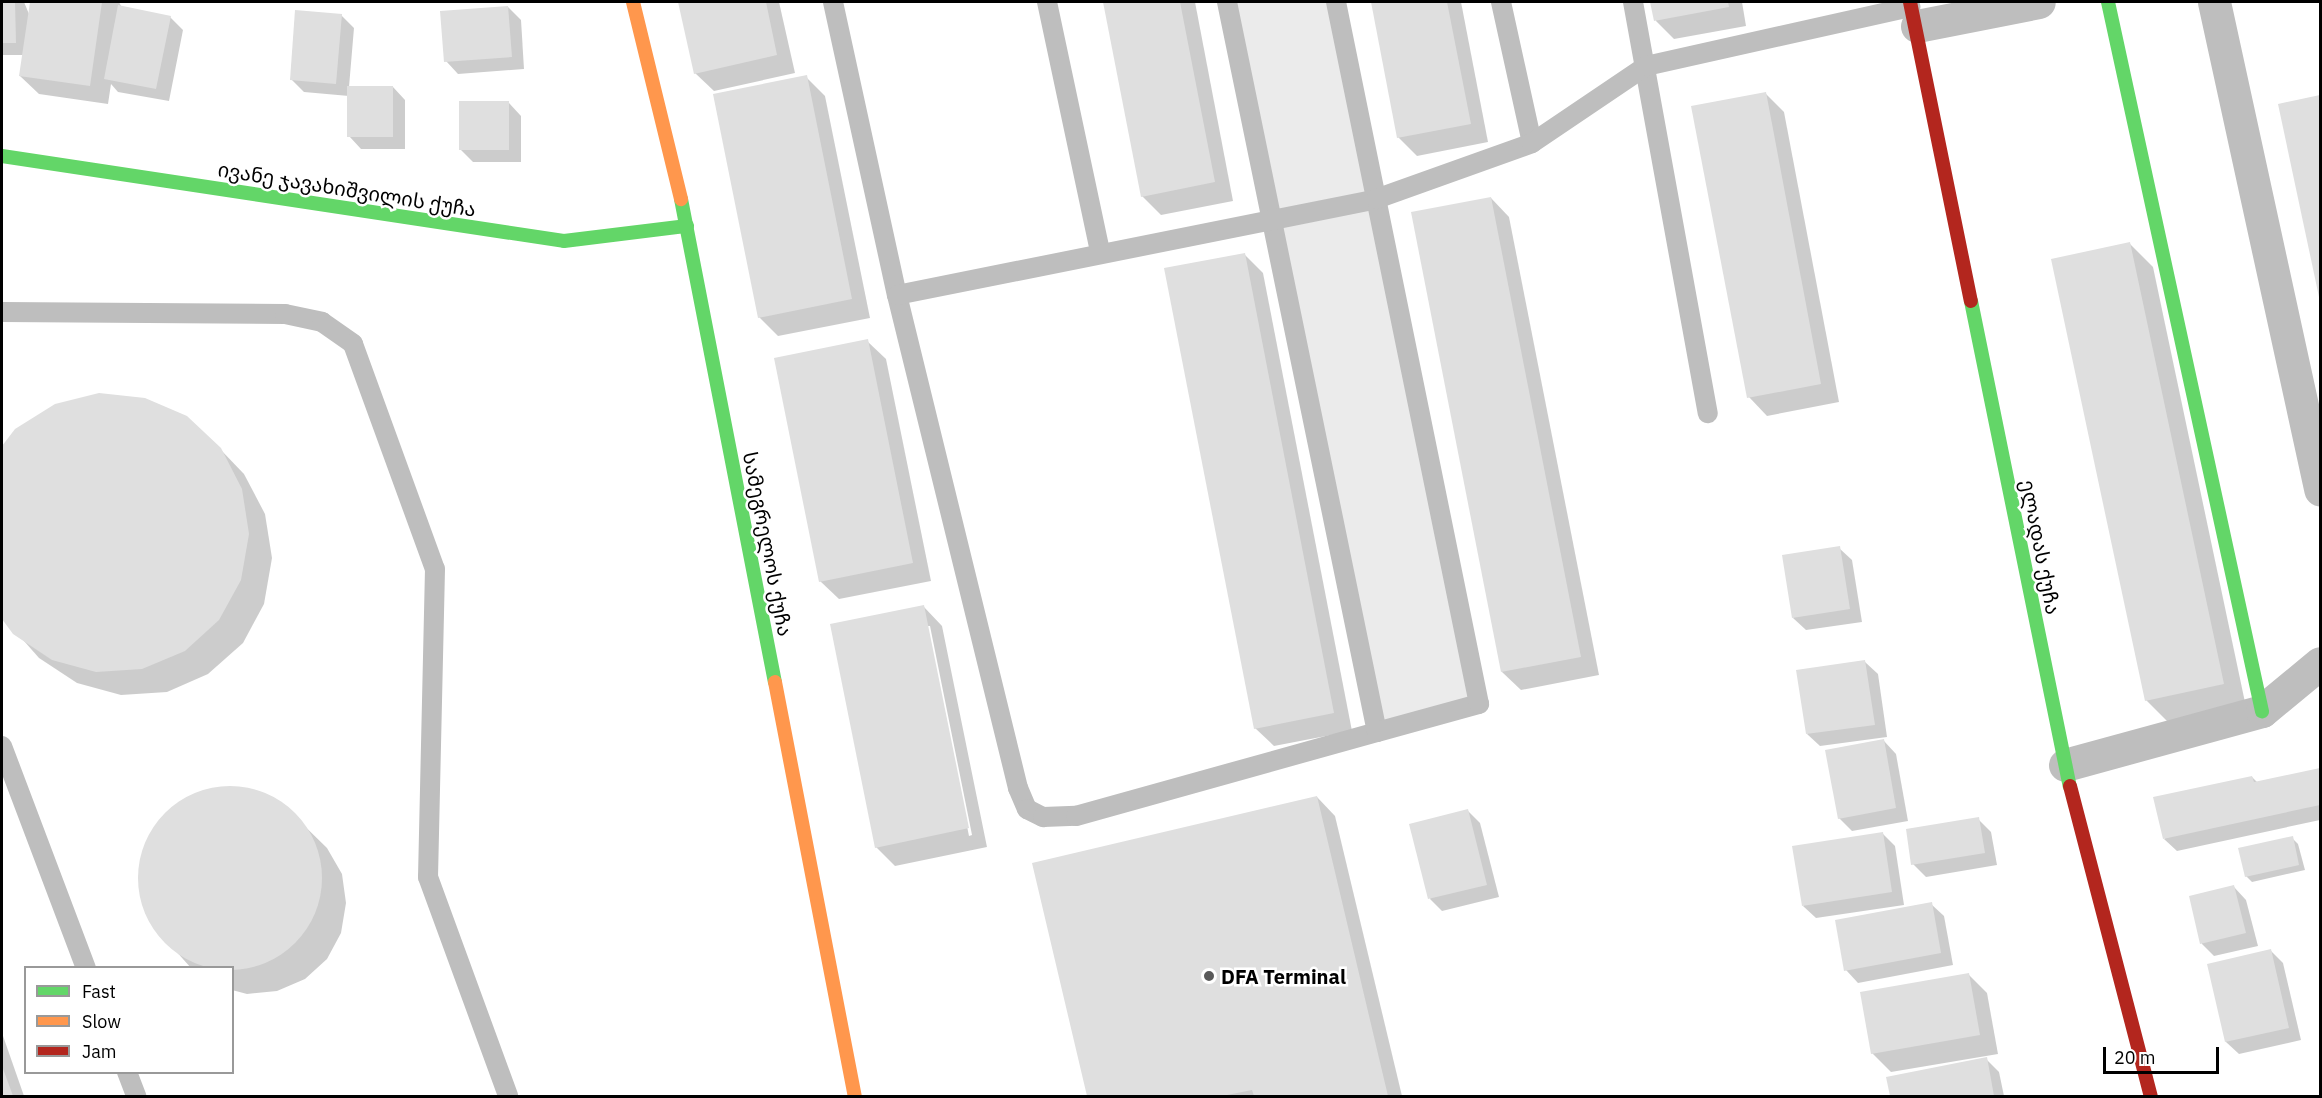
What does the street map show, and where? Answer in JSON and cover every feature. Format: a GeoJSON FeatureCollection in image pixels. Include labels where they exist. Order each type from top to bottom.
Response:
{"type":"FeatureCollection","features":[{"type":"Feature","properties":{"kind":"street","name":"სამეგრელოს ქუჩა"},"geometry":{"type":"LineString","coordinates":[[633,2],[687,226],[855,1096]]}},
{"type":"Feature","properties":{"kind":"street"},"geometry":{"type":"LineString","coordinates":[[1913,11],[2039,2]]}},
{"type":"Feature","properties":{"kind":"street"},"geometry":{"type":"LineString","coordinates":[[2108,2],[2262,711]]}},
{"type":"Feature","properties":{"kind":"street"},"geometry":{"type":"LineString","coordinates":[[2214,2],[2320,490]]}},
{"type":"Feature","properties":{"kind":"street","name":"ელადას ქუჩა"},"geometry":{"type":"LineString","coordinates":[[1913,11],[2065,765],[2151,1096]]}},
{"type":"Feature","properties":{"kind":"street","name":"ივანე ჯავახიშვილის ქუჩა"},"geometry":{"type":"LineString","coordinates":[[2,156],[564,241],[687,226]]}},
{"type":"Feature","properties":{"kind":"street"},"geometry":{"type":"LineString","coordinates":[[2065,765],[2262,711],[2320,663]]}},
{"type":"Feature","properties":{"kind":"lane"},"geometry":{"type":"LineString","coordinates":[[833,2],[897,295],[1018,788],[1027,809],[1043,818],[1076,816],[1479,704],[1336,2]]}},
{"type":"Feature","properties":{"kind":"lane"},"geometry":{"type":"LineString","coordinates":[[1047,2],[1100,252]]}},
{"type":"Feature","properties":{"kind":"lane"},"geometry":{"type":"LineString","coordinates":[[1227,2],[1377,732]]}},
{"type":"Feature","properties":{"kind":"lane"},"geometry":{"type":"LineString","coordinates":[[1501,2],[1532,142]]}},
{"type":"Feature","properties":{"kind":"lane"},"geometry":{"type":"LineString","coordinates":[[1634,2],[1708,413]]}},
{"type":"Feature","properties":{"kind":"lane"},"geometry":{"type":"LineString","coordinates":[[897,295],[1100,252],[1376,199],[1532,142],[1646,66],[1913,11]]}},
{"type":"Feature","properties":{"kind":"lane"},"geometry":{"type":"LineString","coordinates":[[2,312],[285,314],[322,322],[353,344],[435,569],[428,877],[508,1096]]}},
{"type":"Feature","properties":{"kind":"lane"},"geometry":{"type":"LineString","coordinates":[[2,746],[85,966]]}},
{"type":"Feature","properties":{"kind":"lane"},"geometry":{"type":"LineString","coordinates":[[128,1074],[136,1096]]}},
{"type":"Feature","properties":{"kind":"shaded area"},"geometry":{"type":"Polygon","coordinates":[[[1227,2],[1336,2],[1479,704],[1377,732],[1227,2]]]}},
{"type":"Feature","properties":{"kind":"building"},"geometry":{"type":"Polygon","coordinates":[[[2,2],[15,2],[16,43],[2,43],[2,2]]]}},
{"type":"Feature","properties":{"kind":"building"},"geometry":{"type":"Polygon","coordinates":[[[30,2],[102,2],[90,86],[19,76],[30,2]]]}},
{"type":"Feature","properties":{"kind":"building"},"geometry":{"type":"Polygon","coordinates":[[[678,2],[766,2],[777,55],[694,74],[678,2]]]}},
{"type":"Feature","properties":{"kind":"building"},"geometry":{"type":"Polygon","coordinates":[[[1103,2],[1180,2],[1215,182],[1141,197],[1103,2]]]}},
{"type":"Feature","properties":{"kind":"building"},"geometry":{"type":"Polygon","coordinates":[[[1371,2],[1447,2],[1471,124],[1397,138],[1371,2]]]}},
{"type":"Feature","properties":{"kind":"building"},"geometry":{"type":"Polygon","coordinates":[[[1650,2],[1728,2],[1729,7],[1654,21],[1650,2]]]}},
{"type":"Feature","properties":{"kind":"building"},"geometry":{"type":"Polygon","coordinates":[[[118,5],[171,16],[156,89],[104,79],[118,5]]]}},
{"type":"Feature","properties":{"kind":"building"},"geometry":{"type":"Polygon","coordinates":[[[508,6],[512,57],[444,62],[440,11],[508,6]]]}},
{"type":"Feature","properties":{"kind":"building"},"geometry":{"type":"Polygon","coordinates":[[[295,10],[342,14],[336,84],[290,80],[295,10]]]}},
{"type":"Feature","properties":{"kind":"building"},"geometry":{"type":"Polygon","coordinates":[[[807,75],[852,299],[758,318],[713,94],[807,75]]]}},
{"type":"Feature","properties":{"kind":"building"},"geometry":{"type":"Polygon","coordinates":[[[347,86],[393,86],[393,137],[347,137],[347,86]]]}},
{"type":"Feature","properties":{"kind":"building"},"geometry":{"type":"Polygon","coordinates":[[[1766,92],[1821,384],[1747,398],[1691,106],[1766,92]]]}},
{"type":"Feature","properties":{"kind":"building"},"geometry":{"type":"Polygon","coordinates":[[[2320,95],[2320,297],[2319,297],[2278,104],[2320,95]]]}},
{"type":"Feature","properties":{"kind":"building"},"geometry":{"type":"Polygon","coordinates":[[[459,101],[509,101],[509,150],[459,150],[459,101]]]}},
{"type":"Feature","properties":{"kind":"building"},"geometry":{"type":"Polygon","coordinates":[[[1491,197],[1581,657],[1501,672],[1411,212],[1491,197]]]}},
{"type":"Feature","properties":{"kind":"building"},"geometry":{"type":"Polygon","coordinates":[[[2130,242],[2224,684],[2145,701],[2051,259],[2130,242]]]}},
{"type":"Feature","properties":{"kind":"building"},"geometry":{"type":"Polygon","coordinates":[[[1245,253],[1334,713],[1254,729],[1164,268],[1245,253]]]}},
{"type":"Feature","properties":{"kind":"building"},"geometry":{"type":"Polygon","coordinates":[[[868,339],[913,563],[819,582],[774,358],[868,339]]]}},
{"type":"Feature","properties":{"kind":"building"},"geometry":{"type":"Polygon","coordinates":[[[99,393],[145,398],[187,416],[221,448],[242,489],[249,534],[241,580],[219,620],[185,651],[142,669],[96,672],[52,660],[13,634],[2,619],[2,446],[15,429],[55,404],[99,393]]]}},
{"type":"Feature","properties":{"kind":"building"},"geometry":{"type":"Polygon","coordinates":[[[1840,546],[1850,609],[1792,618],[1782,555],[1840,546]]]}},
{"type":"Feature","properties":{"kind":"building"},"geometry":{"type":"Polygon","coordinates":[[[924,605],[969,828],[875,848],[830,624],[924,605]]]}},
{"type":"Feature","properties":{"kind":"building"},"geometry":{"type":"Polygon","coordinates":[[[1865,660],[1875,725],[1806,734],[1796,670],[1865,660]]]}},
{"type":"Feature","properties":{"kind":"building"},"geometry":{"type":"Polygon","coordinates":[[[1884,739],[1896,808],[1838,819],[1825,750],[1884,739]]]}},
{"type":"Feature","properties":{"kind":"building"},"geometry":{"type":"Polygon","coordinates":[[[2320,768],[2320,805],[2163,839],[2153,797],[2252,776],[2254,782],[2320,768]]]}},
{"type":"Feature","properties":{"kind":"building"},"geometry":{"type":"Polygon","coordinates":[[[230,786],[248,788],[265,793],[281,802],[295,813],[306,827],[315,843],[322,878],[320,896],[315,913],[306,929],[295,943],[281,954],[265,963],[248,968],[234,970],[234,966],[205,966],[179,954],[165,943],[154,929],[145,913],[140,896],[138,878],[140,860],[145,843],[154,827],[165,813],[179,802],[195,793],[212,788],[230,786]]]}},
{"type":"Feature","properties":{"kind":"building","name":"DFA Terminal"},"geometry":{"type":"Polygon","coordinates":[[[1317,796],[1388,1096],[1254,1096],[1252,1090],[1222,1096],[1087,1096],[1032,863],[1317,796]]]}},
{"type":"Feature","properties":{"kind":"building"},"geometry":{"type":"Polygon","coordinates":[[[1468,809],[1487,885],[1428,899],[1409,824],[1468,809]]]}},
{"type":"Feature","properties":{"kind":"building"},"geometry":{"type":"Polygon","coordinates":[[[1979,817],[1985,853],[1911,865],[1906,829],[1979,817]]]}},
{"type":"Feature","properties":{"kind":"building"},"geometry":{"type":"Polygon","coordinates":[[[1883,832],[1892,892],[1802,906],[1792,846],[1883,832]]]}},
{"type":"Feature","properties":{"kind":"building"},"geometry":{"type":"Polygon","coordinates":[[[2293,836],[2299,865],[2245,877],[2238,848],[2293,836]]]}},
{"type":"Feature","properties":{"kind":"building"},"geometry":{"type":"Polygon","coordinates":[[[2234,885],[2246,933],[2200,944],[2189,896],[2234,885]]]}},
{"type":"Feature","properties":{"kind":"building"},"geometry":{"type":"Polygon","coordinates":[[[1932,902],[1941,953],[1844,971],[1835,920],[1932,902]]]}},
{"type":"Feature","properties":{"kind":"building"},"geometry":{"type":"Polygon","coordinates":[[[2271,949],[2289,1028],[2225,1042],[2207,964],[2271,949]]]}},
{"type":"Feature","properties":{"kind":"building"},"geometry":{"type":"Polygon","coordinates":[[[1969,973],[1980,1035],[1871,1054],[1860,992],[1969,973]]]}},
{"type":"Feature","properties":{"kind":"building"},"geometry":{"type":"Polygon","coordinates":[[[1987,1057],[1994,1096],[1890,1096],[1886,1077],[1987,1057]]]}},
{"type":"Feature","properties":{"kind":"building"},"geometry":{"type":"Polygon","coordinates":[[[2,1066],[13,1096],[2,1096],[2,1066]]]}},
{"type":"Feature","properties":{"kind":"traffic: fast"},"geometry":{"type":"LineString","coordinates":[[2108,2],[2262,711]]}},
{"type":"Feature","properties":{"kind":"traffic: fast"},"geometry":{"type":"LineString","coordinates":[[2,156],[564,241],[687,226]]}},
{"type":"Feature","properties":{"kind":"traffic: fast"},"geometry":{"type":"LineString","coordinates":[[681,199],[775,682]]}},
{"type":"Feature","properties":{"kind":"traffic: fast"},"geometry":{"type":"LineString","coordinates":[[1971,301],[2070,786]]}},
{"type":"Feature","properties":{"kind":"traffic: slow"},"geometry":{"type":"LineString","coordinates":[[633,2],[681,199]]}},
{"type":"Feature","properties":{"kind":"traffic: slow"},"geometry":{"type":"LineString","coordinates":[[775,682],[855,1096]]}},
{"type":"Feature","properties":{"kind":"traffic: jam"},"geometry":{"type":"LineString","coordinates":[[1910,2],[1971,301]]}},
{"type":"Feature","properties":{"kind":"traffic: jam"},"geometry":{"type":"LineString","coordinates":[[2070,786],[2151,1096]]}},
{"type":"Feature","properties":{"kind":"place","name":"DFA Terminal"},"geometry":{"type":"Point","coordinates":[1209,976]}}]}
